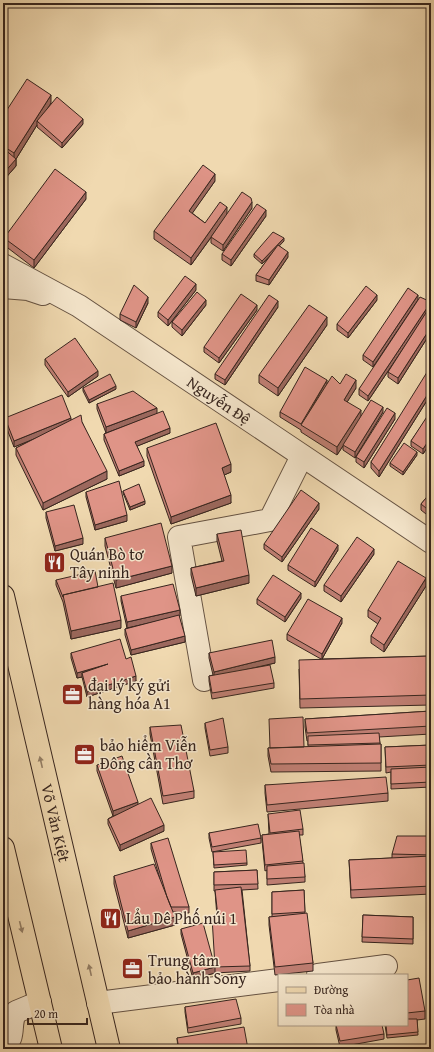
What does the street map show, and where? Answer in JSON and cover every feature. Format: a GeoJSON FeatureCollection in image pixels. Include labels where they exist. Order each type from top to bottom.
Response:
{"type":"FeatureCollection","features":[{"type":"Feature","properties":{"kind":"main road","name":"Võ Văn Kiệt"},"geometry":{"type":"LineString","coordinates":[[3,596],[109,1049]]}},
{"type":"Feature","properties":{"kind":"main road"},"geometry":{"type":"LineString","coordinates":[[3,848],[9,906],[40,1002],[51,1049]]}},
{"type":"Feature","properties":{"kind":"street","name":"Nguyễn Đệ"},"geometry":{"type":"LineString","coordinates":[[3,265],[79,306],[431,542]]}},
{"type":"Feature","properties":{"kind":"street"},"geometry":{"type":"LineString","coordinates":[[3,287],[28,289],[79,306]]}},
{"type":"Feature","properties":{"kind":"street"},"geometry":{"type":"LineString","coordinates":[[204,680],[179,537],[270,520],[302,456]]}},
{"type":"Feature","properties":{"kind":"street"},"geometry":{"type":"LineString","coordinates":[[326,974],[386,966]]}},
{"type":"Feature","properties":{"kind":"street"},"geometry":{"type":"LineString","coordinates":[[98,1003],[278,980]]}},
{"type":"Feature","properties":{"kind":"street"},"geometry":{"type":"LineString","coordinates":[[3,1048],[9,1042],[11,1037],[12,1023],[16,1012],[40,1002]]}},
{"type":"Feature","properties":{"kind":"building"},"geometry":{"type":"Polygon","coordinates":[[[27,79],[51,95],[14,153],[3,146],[3,116],[27,79]]]}},
{"type":"Feature","properties":{"kind":"building"},"geometry":{"type":"Polygon","coordinates":[[[57,97],[83,119],[62,143],[37,121],[57,97]]]}},
{"type":"Feature","properties":{"kind":"building"},"geometry":{"type":"Polygon","coordinates":[[[3,148],[16,159],[3,174],[3,148]]]}},
{"type":"Feature","properties":{"kind":"building"},"geometry":{"type":"Polygon","coordinates":[[[203,165],[215,174],[189,211],[205,223],[220,202],[227,207],[191,258],[154,231],[203,165]]]}},
{"type":"Feature","properties":{"kind":"building"},"geometry":{"type":"Polygon","coordinates":[[[55,169],[86,192],[34,260],[4,238],[55,169]]]}},
{"type":"Feature","properties":{"kind":"building"},"geometry":{"type":"Polygon","coordinates":[[[242,192],[251,198],[252,202],[223,245],[211,237],[242,192]]]}},
{"type":"Feature","properties":{"kind":"building"},"geometry":{"type":"Polygon","coordinates":[[[257,204],[266,210],[231,260],[222,254],[257,204]]]}},
{"type":"Feature","properties":{"kind":"building"},"geometry":{"type":"Polygon","coordinates":[[[273,232],[284,238],[262,261],[254,254],[273,232]]]}},
{"type":"Feature","properties":{"kind":"building"},"geometry":{"type":"Polygon","coordinates":[[[278,245],[288,252],[269,280],[256,275],[278,245]]]}},
{"type":"Feature","properties":{"kind":"building"},"geometry":{"type":"Polygon","coordinates":[[[185,276],[196,284],[168,320],[158,312],[185,276]]]}},
{"type":"Feature","properties":{"kind":"building"},"geometry":{"type":"Polygon","coordinates":[[[134,285],[148,297],[136,322],[120,314],[134,285]]]}},
{"type":"Feature","properties":{"kind":"building"},"geometry":{"type":"Polygon","coordinates":[[[366,286],[377,295],[348,333],[337,324],[366,286]]]}},
{"type":"Feature","properties":{"kind":"building"},"geometry":{"type":"Polygon","coordinates":[[[408,288],[418,295],[373,362],[363,355],[408,288]]]}},
{"type":"Feature","properties":{"kind":"building"},"geometry":{"type":"Polygon","coordinates":[[[197,292],[206,300],[182,330],[172,322],[197,292]]]}},
{"type":"Feature","properties":{"kind":"building"},"geometry":{"type":"Polygon","coordinates":[[[241,294],[257,305],[219,358],[204,347],[241,294]]]}},
{"type":"Feature","properties":{"kind":"building"},"geometry":{"type":"Polygon","coordinates":[[[269,295],[278,301],[225,380],[215,374],[269,295]]]}},
{"type":"Feature","properties":{"kind":"building"},"geometry":{"type":"Polygon","coordinates":[[[420,297],[431,302],[368,396],[359,389],[420,297]]]}},
{"type":"Feature","properties":{"kind":"building"},"geometry":{"type":"Polygon","coordinates":[[[309,305],[327,317],[278,388],[259,375],[309,305]]]}},
{"type":"Feature","properties":{"kind":"building"},"geometry":{"type":"Polygon","coordinates":[[[431,305],[431,327],[398,378],[388,372],[431,305]]]}},
{"type":"Feature","properties":{"kind":"building"},"geometry":{"type":"Polygon","coordinates":[[[75,338],[98,371],[68,392],[45,359],[75,338]]]}},
{"type":"Feature","properties":{"kind":"building"},"geometry":{"type":"Polygon","coordinates":[[[305,367],[327,380],[301,424],[280,412],[305,367]]]}},
{"type":"Feature","properties":{"kind":"building"},"geometry":{"type":"Polygon","coordinates":[[[429,369],[431,370],[431,389],[379,471],[371,462],[429,369]]]}},
{"type":"Feature","properties":{"kind":"building"},"geometry":{"type":"Polygon","coordinates":[[[110,374],[116,386],[89,400],[83,388],[110,374]]]}},
{"type":"Feature","properties":{"kind":"building"},"geometry":{"type":"Polygon","coordinates":[[[346,374],[356,380],[344,400],[361,410],[337,447],[301,425],[332,376],[340,384],[346,374]]]}},
{"type":"Feature","properties":{"kind":"building"},"geometry":{"type":"Polygon","coordinates":[[[133,391],[157,408],[106,427],[97,404],[133,391]]]}},
{"type":"Feature","properties":{"kind":"building"},"geometry":{"type":"Polygon","coordinates":[[[62,395],[71,418],[14,441],[5,418],[62,395]]]}},
{"type":"Feature","properties":{"kind":"building"},"geometry":{"type":"Polygon","coordinates":[[[371,400],[383,407],[355,452],[343,445],[371,400]]]}},
{"type":"Feature","properties":{"kind":"building"},"geometry":{"type":"Polygon","coordinates":[[[387,408],[395,413],[364,462],[356,457],[387,408]]]}},
{"type":"Feature","properties":{"kind":"building"},"geometry":{"type":"Polygon","coordinates":[[[163,411],[170,428],[135,442],[144,461],[119,471],[104,434],[163,411]]]}},
{"type":"Feature","properties":{"kind":"building"},"geometry":{"type":"Polygon","coordinates":[[[430,412],[431,437],[423,449],[411,441],[430,412]]]}},
{"type":"Feature","properties":{"kind":"building"},"geometry":{"type":"Polygon","coordinates":[[[81,415],[82,422],[107,471],[43,503],[16,448],[81,415]]]}},
{"type":"Feature","properties":{"kind":"building"},"geometry":{"type":"Polygon","coordinates":[[[216,423],[231,464],[222,468],[231,495],[171,517],[147,448],[216,423]]]}},
{"type":"Feature","properties":{"kind":"building"},"geometry":{"type":"Polygon","coordinates":[[[404,443],[417,452],[403,472],[390,463],[404,443]]]}},
{"type":"Feature","properties":{"kind":"building"},"geometry":{"type":"Polygon","coordinates":[[[119,481],[127,515],[95,525],[86,492],[119,481]]]}},
{"type":"Feature","properties":{"kind":"building"},"geometry":{"type":"Polygon","coordinates":[[[139,484],[145,501],[130,507],[123,491],[139,484]]]}},
{"type":"Feature","properties":{"kind":"building"},"geometry":{"type":"Polygon","coordinates":[[[301,490],[319,503],[282,557],[264,544],[301,490]]]}},
{"type":"Feature","properties":{"kind":"building"},"geometry":{"type":"Polygon","coordinates":[[[431,492],[431,512],[421,504],[431,492]]]}},
{"type":"Feature","properties":{"kind":"building"},"geometry":{"type":"Polygon","coordinates":[[[74,505],[83,538],[55,546],[46,512],[74,505]]]}},
{"type":"Feature","properties":{"kind":"building"},"geometry":{"type":"Polygon","coordinates":[[[161,523],[172,566],[116,580],[105,538],[161,523]]]}},
{"type":"Feature","properties":{"kind":"building"},"geometry":{"type":"Polygon","coordinates":[[[311,528],[338,545],[315,582],[288,565],[311,528]]]}},
{"type":"Feature","properties":{"kind":"building"},"geometry":{"type":"Polygon","coordinates":[[[241,530],[249,575],[196,588],[191,568],[224,561],[217,534],[241,530]]]}},
{"type":"Feature","properties":{"kind":"building"},"geometry":{"type":"Polygon","coordinates":[[[357,537],[374,549],[341,596],[324,585],[357,537]]]}},
{"type":"Feature","properties":{"kind":"building"},"geometry":{"type":"Polygon","coordinates":[[[398,561],[426,578],[384,645],[371,636],[381,618],[368,610],[398,561]]]}},
{"type":"Feature","properties":{"kind":"building"},"geometry":{"type":"Polygon","coordinates":[[[95,571],[98,587],[63,595],[63,597],[56,580],[95,571]]]}},
{"type":"Feature","properties":{"kind":"building"},"geometry":{"type":"Polygon","coordinates":[[[273,575],[301,593],[285,617],[257,599],[273,575]]]}},
{"type":"Feature","properties":{"kind":"building"},"geometry":{"type":"Polygon","coordinates":[[[113,583],[121,620],[71,631],[63,595],[113,583]]]}},
{"type":"Feature","properties":{"kind":"building"},"geometry":{"type":"Polygon","coordinates":[[[173,584],[180,610],[127,622],[121,596],[173,584]]]}},
{"type":"Feature","properties":{"kind":"building"},"geometry":{"type":"Polygon","coordinates":[[[308,599],[342,618],[322,654],[287,634],[308,599]]]}},
{"type":"Feature","properties":{"kind":"building"},"geometry":{"type":"Polygon","coordinates":[[[179,615],[185,636],[131,650],[125,629],[179,615]]]}},
{"type":"Feature","properties":{"kind":"building"},"geometry":{"type":"Polygon","coordinates":[[[120,639],[126,659],[131,657],[136,676],[87,692],[82,673],[108,664],[77,673],[71,653],[120,639]]]}},
{"type":"Feature","properties":{"kind":"building"},"geometry":{"type":"Polygon","coordinates":[[[272,640],[275,657],[214,672],[209,653],[272,640]]]}},
{"type":"Feature","properties":{"kind":"building"},"geometry":{"type":"Polygon","coordinates":[[[431,656],[431,695],[300,699],[299,660],[431,656]]]}},
{"type":"Feature","properties":{"kind":"building"},"geometry":{"type":"Polygon","coordinates":[[[270,665],[274,683],[212,693],[209,676],[270,665]]]}},
{"type":"Feature","properties":{"kind":"building"},"geometry":{"type":"Polygon","coordinates":[[[431,711],[431,726],[307,733],[305,719],[431,711]]]}},
{"type":"Feature","properties":{"kind":"building"},"geometry":{"type":"Polygon","coordinates":[[[303,717],[304,747],[270,748],[269,719],[303,717]]]}},
{"type":"Feature","properties":{"kind":"building"},"geometry":{"type":"Polygon","coordinates":[[[223,718],[228,747],[210,750],[205,723],[223,718]]]}},
{"type":"Feature","properties":{"kind":"building"},"geometry":{"type":"Polygon","coordinates":[[[181,725],[194,791],[163,796],[150,727],[181,725]]]}},
{"type":"Feature","properties":{"kind":"building"},"geometry":{"type":"Polygon","coordinates":[[[379,733],[380,743],[308,745],[308,736],[379,733]]]}},
{"type":"Feature","properties":{"kind":"building"},"geometry":{"type":"Polygon","coordinates":[[[381,744],[381,763],[271,764],[268,748],[381,744]]]}},
{"type":"Feature","properties":{"kind":"building"},"geometry":{"type":"Polygon","coordinates":[[[431,745],[431,765],[386,767],[385,747],[431,745]]]}},
{"type":"Feature","properties":{"kind":"building"},"geometry":{"type":"Polygon","coordinates":[[[122,756],[138,802],[113,811],[97,765],[122,756]]]}},
{"type":"Feature","properties":{"kind":"building"},"geometry":{"type":"Polygon","coordinates":[[[431,767],[431,782],[391,784],[391,769],[431,767]]]}},
{"type":"Feature","properties":{"kind":"building"},"geometry":{"type":"Polygon","coordinates":[[[386,777],[388,793],[267,805],[265,785],[386,777]]]}},
{"type":"Feature","properties":{"kind":"building"},"geometry":{"type":"Polygon","coordinates":[[[151,798],[164,825],[120,845],[108,819],[151,798]]]}},
{"type":"Feature","properties":{"kind":"building"},"geometry":{"type":"Polygon","coordinates":[[[300,810],[303,829],[270,833],[268,814],[300,810]]]}},
{"type":"Feature","properties":{"kind":"building"},"geometry":{"type":"Polygon","coordinates":[[[258,824],[261,838],[212,847],[209,833],[258,824]]]}},
{"type":"Feature","properties":{"kind":"building"},"geometry":{"type":"Polygon","coordinates":[[[299,831],[303,861],[265,865],[262,835],[299,831]]]}},
{"type":"Feature","properties":{"kind":"building"},"geometry":{"type":"Polygon","coordinates":[[[397,836],[431,836],[431,855],[392,854],[397,836]]]}},
{"type":"Feature","properties":{"kind":"building"},"geometry":{"type":"Polygon","coordinates":[[[168,838],[189,907],[171,907],[167,897],[151,843],[168,838]]]}},
{"type":"Feature","properties":{"kind":"building"},"geometry":{"type":"Polygon","coordinates":[[[246,850],[247,863],[214,865],[213,852],[246,850]]]}},
{"type":"Feature","properties":{"kind":"building"},"geometry":{"type":"Polygon","coordinates":[[[431,856],[431,886],[351,890],[349,860],[431,856]]]}},
{"type":"Feature","properties":{"kind":"building"},"geometry":{"type":"Polygon","coordinates":[[[304,863],[305,877],[267,879],[267,866],[304,863]]]}},
{"type":"Feature","properties":{"kind":"building"},"geometry":{"type":"Polygon","coordinates":[[[154,864],[175,917],[128,931],[114,876],[154,864]]]}},
{"type":"Feature","properties":{"kind":"building"},"geometry":{"type":"Polygon","coordinates":[[[257,870],[258,884],[214,885],[214,872],[257,870]]]}},
{"type":"Feature","properties":{"kind":"building"},"geometry":{"type":"Polygon","coordinates":[[[241,887],[250,966],[215,967],[212,917],[218,917],[215,890],[241,887]]]}},
{"type":"Feature","properties":{"kind":"building"},"geometry":{"type":"Polygon","coordinates":[[[304,890],[305,912],[272,914],[272,892],[304,890]]]}},
{"type":"Feature","properties":{"kind":"building"},"geometry":{"type":"Polygon","coordinates":[[[307,913],[313,963],[275,967],[269,917],[307,913]]]}},
{"type":"Feature","properties":{"kind":"building"},"geometry":{"type":"Polygon","coordinates":[[[363,915],[413,917],[413,939],[362,937],[363,915]]]}},
{"type":"Feature","properties":{"kind":"building"},"geometry":{"type":"Polygon","coordinates":[[[203,923],[215,967],[193,973],[181,929],[203,923]]]}},
{"type":"Feature","properties":{"kind":"building"},"geometry":{"type":"Polygon","coordinates":[[[419,978],[425,1011],[408,1013],[408,980],[419,978]]]}},
{"type":"Feature","properties":{"kind":"building"},"geometry":{"type":"Polygon","coordinates":[[[236,999],[241,1018],[188,1028],[185,1007],[236,999]]]}},
{"type":"Feature","properties":{"kind":"building"},"geometry":{"type":"Polygon","coordinates":[[[408,1019],[417,1019],[418,1032],[387,1035],[386,1026],[408,1026],[408,1019]]]}},
{"type":"Feature","properties":{"kind":"building"},"geometry":{"type":"Polygon","coordinates":[[[336,1026],[382,1026],[384,1034],[340,1041],[336,1026]]]}},
{"type":"Feature","properties":{"kind":"building"},"geometry":{"type":"Polygon","coordinates":[[[244,1027],[248,1049],[179,1049],[177,1038],[244,1027]]]}},
{"type":"Feature","properties":{"kind":"place","name":"Quán Bò tơ Tây ninh"},"geometry":{"type":"Point","coordinates":[54,563]}},
{"type":"Feature","properties":{"kind":"place","name":"đại lý ký gửi hàng hóa A1"},"geometry":{"type":"Point","coordinates":[73,694]}},
{"type":"Feature","properties":{"kind":"place","name":"bảo hiểm Viễn Đông cần Thơ"},"geometry":{"type":"Point","coordinates":[85,754]}},
{"type":"Feature","properties":{"kind":"place","name":"Lẩu Dê Phố núi 1"},"geometry":{"type":"Point","coordinates":[110,918]}},
{"type":"Feature","properties":{"kind":"place","name":"Trung tâm bảo hành Sony"},"geometry":{"type":"Point","coordinates":[132,969]}}]}
